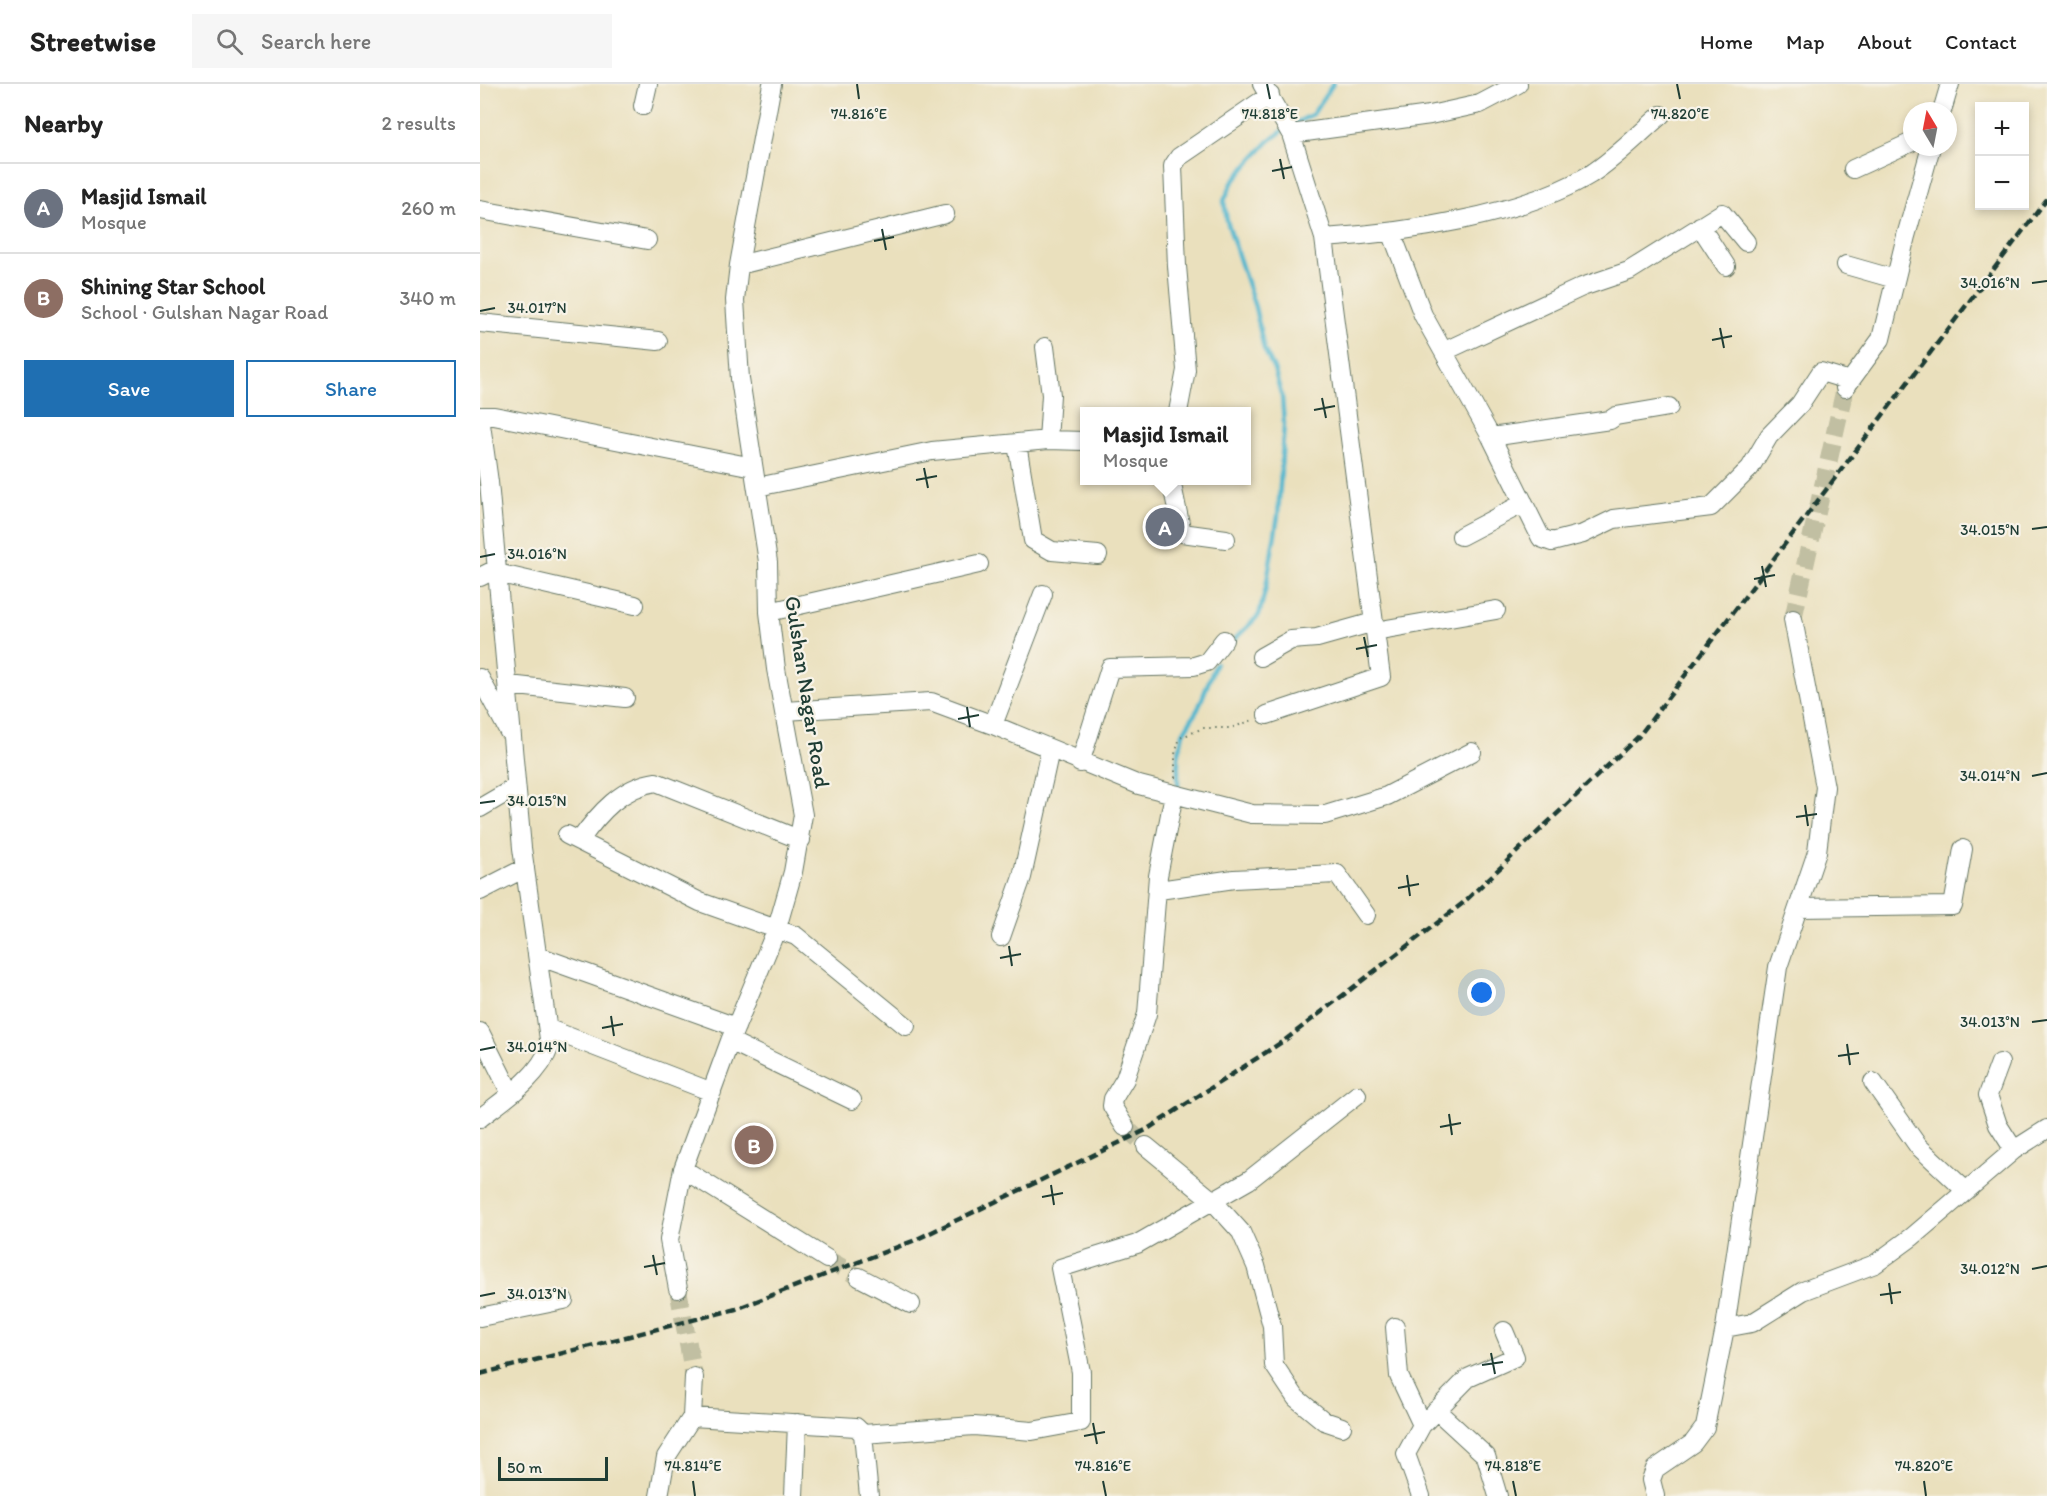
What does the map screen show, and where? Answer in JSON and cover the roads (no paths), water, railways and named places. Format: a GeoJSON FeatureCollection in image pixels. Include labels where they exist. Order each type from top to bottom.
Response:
{"type":"FeatureCollection","features":[{"type":"Feature","properties":{"kind":"street"},"geometry":{"type":"LineString","coordinates":[[643,106],[648,84]]}},
{"type":"Feature","properties":{"kind":"street","name":"Gulshan Nagar Road"},"geometry":{"type":"LineString","coordinates":[[678,1289],[669,1240],[683,1169],[733,1034],[777,928],[801,840],[803,815],[776,669],[769,612],[768,562],[740,379],[735,300],[739,265],[772,84]]}},
{"type":"Feature","properties":{"kind":"street"},"geometry":{"type":"LineString","coordinates":[[1291,134],[1430,115],[1480,104],[1518,84]]}},
{"type":"Feature","properties":{"kind":"street"},"geometry":{"type":"LineString","coordinates":[[1945,102],[1950,84]]}},
{"type":"Feature","properties":{"kind":"street"},"geometry":{"type":"LineString","coordinates":[[1179,407],[1186,370],[1177,266],[1173,166],[1179,157],[1266,89],[1291,134],[1324,238],[1380,677],[1267,715]]}},
{"type":"Feature","properties":{"kind":"street"},"geometry":{"type":"LineString","coordinates":[[1324,238],[1392,234],[1532,201],[1591,174],[1662,115]]}},
{"type":"Feature","properties":{"kind":"street"},"geometry":{"type":"LineString","coordinates":[[1853,169],[1903,146]]}},
{"type":"Feature","properties":{"kind":"street"},"geometry":{"type":"LineString","coordinates":[[1392,234],[1423,315],[1491,437],[1541,538],[1552,542],[1583,534],[1614,519],[1711,507],[1750,468],[1769,436],[1800,404],[1821,372],[1848,384],[1881,339],[1928,156]]}},
{"type":"Feature","properties":{"kind":"street"},"geometry":{"type":"LineString","coordinates":[[480,210],[647,240]]}},
{"type":"Feature","properties":{"kind":"street"},"geometry":{"type":"LineString","coordinates":[[1445,351],[1582,287],[1629,271],[1722,213],[1746,242]]}},
{"type":"Feature","properties":{"kind":"street"},"geometry":{"type":"LineString","coordinates":[[739,265],[945,214]]}},
{"type":"Feature","properties":{"kind":"street"},"geometry":{"type":"LineString","coordinates":[[1701,226],[1726,266]]}},
{"type":"Feature","properties":{"kind":"street"},"geometry":{"type":"LineString","coordinates":[[1846,265],[1895,279]]}},
{"type":"Feature","properties":{"kind":"street"},"geometry":{"type":"LineString","coordinates":[[480,323],[658,341]]}},
{"type":"Feature","properties":{"kind":"street"},"geometry":{"type":"LineString","coordinates":[[1045,347],[1051,396],[1048,440]]}},
{"type":"Feature","properties":{"kind":"street"},"geometry":{"type":"LineString","coordinates":[[1491,437],[1610,420],[1616,416],[1669,407]]}},
{"type":"Feature","properties":{"kind":"street"},"geometry":{"type":"LineString","coordinates":[[480,1118],[511,1094],[545,1061],[550,1046],[525,868],[511,736],[509,685],[491,573],[480,417],[494,416],[753,467]]}},
{"type":"Feature","properties":{"kind":"street"},"geometry":{"type":"LineString","coordinates":[[757,487],[932,451],[1048,440],[1080,441]]}},
{"type":"Feature","properties":{"kind":"street"},"geometry":{"type":"LineString","coordinates":[[1017,444],[1033,540],[1052,550],[1098,555]]}},
{"type":"Feature","properties":{"kind":"street"},"geometry":{"type":"LineString","coordinates":[[1172,485],[1182,533],[1226,539]]}},
{"type":"Feature","properties":{"kind":"street"},"geometry":{"type":"LineString","coordinates":[[1461,536],[1524,503]]}},
{"type":"Feature","properties":{"kind":"street"},"geometry":{"type":"LineString","coordinates":[[769,612],[980,564]]}},
{"type":"Feature","properties":{"kind":"street"},"geometry":{"type":"LineString","coordinates":[[491,573],[635,605]]}},
{"type":"Feature","properties":{"kind":"street"},"geometry":{"type":"LineString","coordinates":[[993,725],[1043,594]]}},
{"type":"Feature","properties":{"kind":"street"},"geometry":{"type":"LineString","coordinates":[[1261,657],[1291,640],[1496,610]]}},
{"type":"Feature","properties":{"kind":"street"},"geometry":{"type":"LineString","coordinates":[[1655,1496],[1651,1480],[1655,1469],[1693,1443],[1705,1427],[1725,1328],[1778,967],[1817,852],[1825,787],[1792,619]]}},
{"type":"Feature","properties":{"kind":"street"},"geometry":{"type":"LineString","coordinates":[[1080,762],[1110,668],[1194,666],[1207,662],[1224,640]]}},
{"type":"Feature","properties":{"kind":"street"},"geometry":{"type":"LineString","coordinates":[[480,678],[511,736]]}},
{"type":"Feature","properties":{"kind":"street"},"geometry":{"type":"LineString","coordinates":[[509,685],[625,698]]}},
{"type":"Feature","properties":{"kind":"street"},"geometry":{"type":"LineString","coordinates":[[785,711],[931,702],[1139,785],[1252,814],[1325,815],[1387,796],[1472,752]]}},
{"type":"Feature","properties":{"kind":"street"},"geometry":{"type":"LineString","coordinates":[[1001,937],[1022,877],[1050,750]]}},
{"type":"Feature","properties":{"kind":"street"},"geometry":{"type":"LineString","coordinates":[[801,840],[656,782],[640,784],[619,797],[574,837],[700,902],[796,936],[906,1026]]}},
{"type":"Feature","properties":{"kind":"street"},"geometry":{"type":"LineString","coordinates":[[480,808],[516,787]]}},
{"type":"Feature","properties":{"kind":"street"},"geometry":{"type":"LineString","coordinates":[[1125,1127],[1112,1106],[1113,1099],[1125,1079],[1147,1014],[1159,890],[1158,876],[1174,794]]}},
{"type":"Feature","properties":{"kind":"street"},"geometry":{"type":"LineString","coordinates":[[1798,908],[1953,906],[1963,849]]}},
{"type":"Feature","properties":{"kind":"street"},"geometry":{"type":"LineString","coordinates":[[480,891],[525,868]]}},
{"type":"Feature","properties":{"kind":"street"},"geometry":{"type":"LineString","coordinates":[[1159,890],[1234,879],[1336,874],[1366,915]]}},
{"type":"Feature","properties":{"kind":"street"},"geometry":{"type":"LineString","coordinates":[[538,956],[733,1034],[852,1100]]}},
{"type":"Feature","properties":{"kind":"street"},"geometry":{"type":"LineString","coordinates":[[549,1029],[712,1092]]}},
{"type":"Feature","properties":{"kind":"street"},"geometry":{"type":"LineString","coordinates":[[480,1034],[511,1094]]}},
{"type":"Feature","properties":{"kind":"street"},"geometry":{"type":"LineString","coordinates":[[2000,1063],[1988,1095],[1998,1125],[2014,1150]]}},
{"type":"Feature","properties":{"kind":"street"},"geometry":{"type":"LineString","coordinates":[[1873,1083],[1918,1146],[1966,1191]]}},
{"type":"Feature","properties":{"kind":"street"},"geometry":{"type":"LineString","coordinates":[[863,1434],[974,1426],[1032,1431],[1081,1422],[1081,1372],[1060,1268],[1137,1244],[1213,1201],[1249,1180],[1357,1095]]}},
{"type":"Feature","properties":{"kind":"street"},"geometry":{"type":"LineString","coordinates":[[1725,1328],[1752,1323],[1803,1291],[1875,1264],[1912,1237],[2014,1150],[2047,1129]]}},
{"type":"Feature","properties":{"kind":"street"},"geometry":{"type":"LineString","coordinates":[[1146,1146],[1213,1201],[1241,1232],[1256,1266],[1272,1326],[1274,1365],[1296,1398],[1324,1420],[1342,1427]]}},
{"type":"Feature","properties":{"kind":"street"},"geometry":{"type":"LineString","coordinates":[[683,1169],[827,1258]]}},
{"type":"Feature","properties":{"kind":"street"},"geometry":{"type":"LineString","coordinates":[[859,1277],[911,1304]]}},
{"type":"Feature","properties":{"kind":"street"},"geometry":{"type":"LineString","coordinates":[[480,1317],[564,1300]]}},
{"type":"Feature","properties":{"kind":"street"},"geometry":{"type":"LineString","coordinates":[[1395,1327],[1399,1376],[1422,1425]]}},
{"type":"Feature","properties":{"kind":"street"},"geometry":{"type":"LineString","coordinates":[[1421,1496],[1406,1454],[1422,1425],[1468,1378],[1515,1357],[1504,1331]]}},
{"type":"Feature","properties":{"kind":"street"},"geometry":{"type":"LineString","coordinates":[[659,1496],[666,1457],[692,1417],[694,1377]]}},
{"type":"Feature","properties":{"kind":"street"},"geometry":{"type":"LineString","coordinates":[[1436,1410],[1486,1456],[1498,1496]]}},
{"type":"Feature","properties":{"kind":"street"},"geometry":{"type":"LineString","coordinates":[[692,1417],[856,1427],[863,1434],[869,1496]]}},
{"type":"Feature","properties":{"kind":"street"},"geometry":{"type":"LineString","coordinates":[[794,1496],[797,1423]]}},
{"type":"Feature","properties":{"kind":"waterway"},"geometry":{"type":"LineString","coordinates":[[1292,125],[1313,114],[1333,84]]}},
{"type":"Feature","properties":{"kind":"waterway"},"geometry":{"type":"LineString","coordinates":[[1230,644],[1259,615],[1266,587],[1278,516],[1284,424],[1282,397],[1274,369],[1264,349],[1255,307],[1227,221],[1224,201],[1232,183],[1248,164],[1269,141],[1285,129]]}},
{"type":"Feature","properties":{"kind":"waterway"},"geometry":{"type":"LineString","coordinates":[[1178,790],[1178,757],[1183,733],[1198,709],[1216,663]]}},
{"type":"Feature","properties":{"kind":"tunnel"},"geometry":{"type":"LineString","coordinates":[[1793,619],[1845,388]]}},
{"type":"Feature","properties":{"kind":"tunnel"},"geometry":{"type":"LineString","coordinates":[[1125,1127],[1146,1146]]}},
{"type":"Feature","properties":{"kind":"tunnel"},"geometry":{"type":"LineString","coordinates":[[827,1259],[859,1277]]}},
{"type":"Feature","properties":{"kind":"tunnel"},"geometry":{"type":"LineString","coordinates":[[678,1289],[694,1377]]}},
{"type":"Feature","properties":{"kind":"railway"},"geometry":{"type":"LineString","coordinates":[[480,1374],[736,1309],[913,1241],[1146,1130],[1285,1040],[1463,903],[1639,736],[2047,199]]}},
{"type":"Feature","properties":{"kind":"place","name":"Masjid Ismail"},"geometry":{"type":"Point","coordinates":[1165,527]}},
{"type":"Feature","properties":{"kind":"place","name":"Shining Star School"},"geometry":{"type":"Point","coordinates":[754,1145]}}]}
